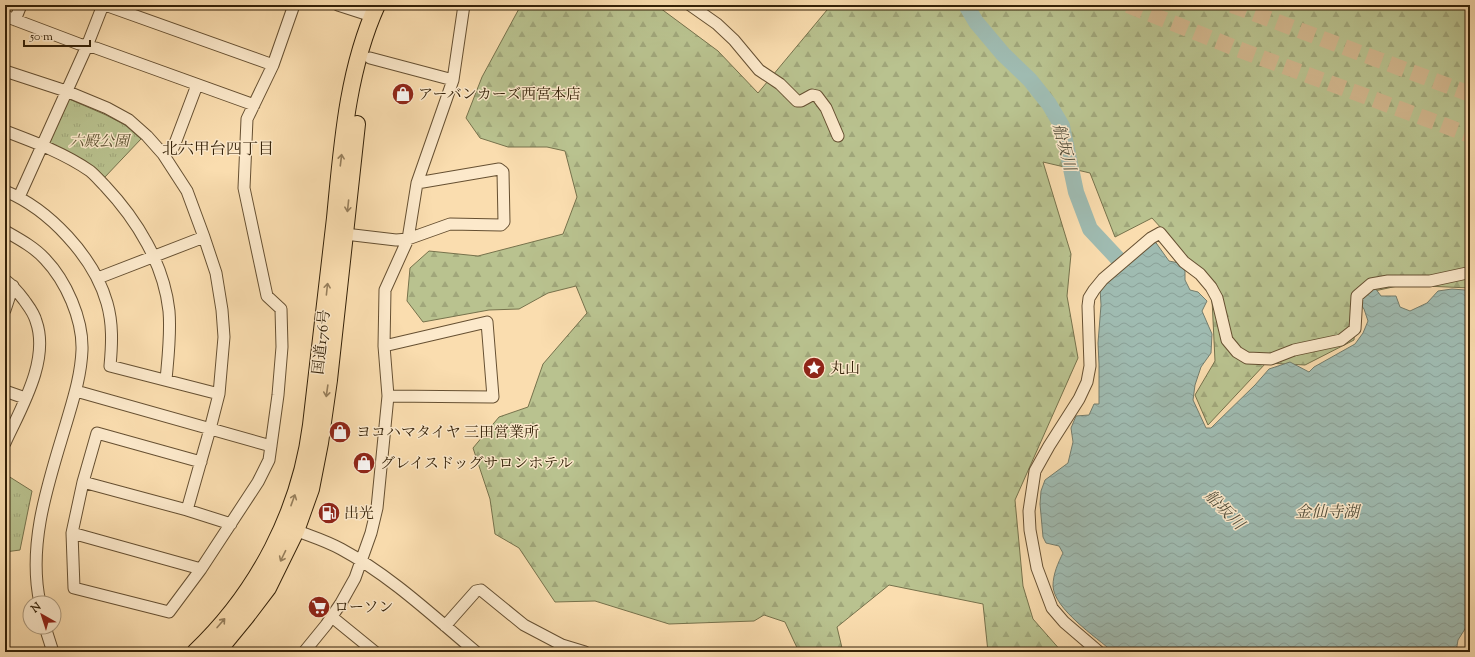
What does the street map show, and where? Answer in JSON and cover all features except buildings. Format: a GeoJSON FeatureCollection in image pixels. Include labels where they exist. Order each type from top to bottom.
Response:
{"type":"FeatureCollection","features":[{"type":"Feature","properties":{"kind":"highway","name":"国道176号"},"geometry":{"type":"LineString","coordinates":[[195,652],[233,610],[261,572],[290,528],[312,489],[329,380],[357,121],[362,90],[373,45],[389,5]]}},
{"type":"Feature","properties":{"kind":"highway","name":"国道176号"},"geometry":{"type":"LineString","coordinates":[[216,652],[268,588],[290,528],[309,447],[341,157],[351,90],[362,45],[374,11]]}},
{"type":"Feature","properties":{"kind":"street"},"geometry":{"type":"LineString","coordinates":[[21,5],[10,18],[254,104]]}},
{"type":"Feature","properties":{"kind":"street"},"geometry":{"type":"LineString","coordinates":[[19,197],[104,5],[273,65]]}},
{"type":"Feature","properties":{"kind":"street"},"geometry":{"type":"LineString","coordinates":[[201,462],[97,433],[83,482],[72,533],[74,588],[169,612],[201,569],[231,524],[258,482],[269,460],[280,374],[282,347],[281,309],[267,296],[244,188],[247,119],[273,65],[294,5]]}},
{"type":"Feature","properties":{"kind":"street"},"geometry":{"type":"LineString","coordinates":[[338,5],[374,11]]}},
{"type":"Feature","properties":{"kind":"street"},"geometry":{"type":"LineString","coordinates":[[304,652],[332,617],[355,578],[371,533],[377,508],[388,396],[384,346],[385,290],[408,239],[417,183],[453,80],[464,5]]}},
{"type":"Feature","properties":{"kind":"street"},"geometry":{"type":"LineString","coordinates":[[690,5],[717,24],[734,40],[759,70],[780,84],[797,101],[801,101],[812,95],[818,96],[826,108],[838,136]]}},
{"type":"Feature","properties":{"kind":"street"},"geometry":{"type":"LineString","coordinates":[[370,58],[453,80]]}},
{"type":"Feature","properties":{"kind":"street"},"geometry":{"type":"LineString","coordinates":[[5,71],[66,91],[107,108],[129,120],[147,136],[163,154],[187,191],[216,273],[222,310],[224,337],[219,394],[187,510]]}},
{"type":"Feature","properties":{"kind":"street"},"geometry":{"type":"LineString","coordinates":[[163,154],[174,146],[197,85]]}},
{"type":"Feature","properties":{"kind":"street"},"geometry":{"type":"LineString","coordinates":[[5,131],[42,145],[91,172],[122,206],[140,230],[154,257],[169,310],[170,341],[166,380]]}},
{"type":"Feature","properties":{"kind":"street"},"geometry":{"type":"LineString","coordinates":[[345,234],[396,240],[408,239],[450,224],[501,225],[504,222],[503,172],[499,169],[417,183]]}},
{"type":"Feature","properties":{"kind":"street"},"geometry":{"type":"LineString","coordinates":[[5,192],[19,197],[51,221],[81,252],[98,278],[107,303],[113,338],[110,366],[219,394]]}},
{"type":"Feature","properties":{"kind":"street"},"geometry":{"type":"LineString","coordinates":[[5,231],[25,243],[45,259],[63,284],[72,302],[79,325],[82,349],[76,392],[41,515],[37,545],[37,572],[39,595]]}},
{"type":"Feature","properties":{"kind":"street"},"geometry":{"type":"LineString","coordinates":[[1099,652],[1064,622],[1052,608],[1037,568],[1030,530],[1029,511],[1035,471],[1079,399],[1087,382],[1090,366],[1089,298],[1103,279],[1151,238],[1160,233],[1184,262],[1200,274],[1211,287],[1217,298],[1227,340],[1237,352],[1247,358],[1252,359],[1271,358],[1294,350],[1341,340],[1355,329],[1357,296],[1371,284],[1388,281],[1430,281],[1467,273],[1470,274]]}},
{"type":"Feature","properties":{"kind":"street"},"geometry":{"type":"LineString","coordinates":[[98,278],[204,237]]}},
{"type":"Feature","properties":{"kind":"street"},"geometry":{"type":"LineString","coordinates":[[5,310],[9,283]]}},
{"type":"Feature","properties":{"kind":"street"},"geometry":{"type":"LineString","coordinates":[[5,443],[36,371],[41,350],[37,322],[32,312],[9,283]]}},
{"type":"Feature","properties":{"kind":"street"},"geometry":{"type":"LineString","coordinates":[[384,346],[487,322],[493,397],[388,396]]}},
{"type":"Feature","properties":{"kind":"street"},"geometry":{"type":"LineString","coordinates":[[5,391],[25,398]]}},
{"type":"Feature","properties":{"kind":"street"},"geometry":{"type":"LineString","coordinates":[[76,392],[271,446]]}},
{"type":"Feature","properties":{"kind":"street"},"geometry":{"type":"LineString","coordinates":[[83,482],[187,510],[231,524]]}},
{"type":"Feature","properties":{"kind":"street"},"geometry":{"type":"LineString","coordinates":[[290,528],[339,548],[361,561],[415,599],[476,652]]}},
{"type":"Feature","properties":{"kind":"street"},"geometry":{"type":"LineString","coordinates":[[72,533],[201,569]]}},
{"type":"Feature","properties":{"kind":"street"},"geometry":{"type":"LineString","coordinates":[[446,626],[476,591],[481,590],[524,625],[562,645],[585,652]]}},
{"type":"Feature","properties":{"kind":"street"},"geometry":{"type":"LineString","coordinates":[[332,617],[375,652]]}},
{"type":"Feature","properties":{"kind":"street"},"geometry":{"type":"LineString","coordinates":[[48,635],[53,652]]}},
{"type":"Feature","properties":{"kind":"green space"},"geometry":{"type":"Polygon","coordinates":[[[521,5],[656,5],[718,51],[758,93],[827,10],[829,5],[1470,5],[1470,288],[1402,285],[1356,295],[1354,340],[1305,365],[1266,363],[1208,425],[1195,395],[1215,361],[1212,299],[1183,252],[1152,218],[1115,237],[1090,173],[1043,162],[1071,254],[1067,296],[1078,358],[1015,500],[1023,586],[1033,619],[1062,652],[988,652],[983,604],[889,585],[837,627],[843,652],[799,652],[785,622],[764,615],[754,621],[669,624],[595,601],[555,602],[519,548],[495,534],[490,499],[473,448],[499,417],[528,407],[543,364],[587,313],[576,286],[548,293],[519,309],[489,310],[423,322],[407,301],[410,268],[429,251],[478,256],[563,234],[577,197],[565,151],[547,147],[508,147],[480,138],[466,118],[482,77],[521,5]]]}},
{"type":"Feature","properties":{"kind":"green space","name":"六殿公園"},"geometry":{"type":"Polygon","coordinates":[[[69,99],[125,125],[141,139],[104,178],[49,143],[69,99]]]}},
{"type":"Feature","properties":{"kind":"green space"},"geometry":{"type":"Polygon","coordinates":[[[5,474],[32,491],[20,550],[5,552],[5,474]]]}},
{"type":"Feature","properties":{"kind":"water","name":"金仙寺湖"},"geometry":{"type":"Polygon","coordinates":[[[1154,240],[1169,261],[1179,263],[1185,271],[1185,280],[1190,290],[1198,292],[1207,301],[1202,311],[1212,334],[1211,353],[1201,367],[1195,385],[1193,400],[1206,428],[1211,428],[1255,385],[1269,369],[1290,362],[1309,372],[1314,367],[1355,344],[1363,333],[1368,321],[1364,309],[1359,302],[1375,288],[1381,296],[1396,296],[1400,307],[1410,311],[1427,303],[1438,291],[1452,289],[1465,290],[1470,293],[1470,621],[1458,640],[1456,652],[1113,652],[1077,622],[1060,604],[1055,595],[1053,582],[1056,569],[1063,553],[1059,546],[1046,543],[1043,537],[1040,504],[1041,491],[1045,480],[1068,463],[1073,442],[1071,428],[1076,416],[1089,415],[1094,404],[1099,404],[1098,343],[1101,305],[1100,288],[1154,240]]]}},
{"type":"Feature","properties":{"kind":"waterway","name":"船坂川"},"geometry":{"type":"LineString","coordinates":[[966,5],[976,22],[1003,54],[1030,80],[1049,104],[1062,126],[1076,192],[1090,229],[1119,260]]}},
{"type":"Feature","properties":{"kind":"tunnel"},"geometry":{"type":"LineString","coordinates":[[1128,5],[1235,48],[1470,135]]}},
{"type":"Feature","properties":{"kind":"tunnel"},"geometry":{"type":"LineString","coordinates":[[1232,5],[1470,94]]}},
{"type":"Feature","properties":{"kind":"place","name":"アーバンカーズ西宮本店"},"geometry":{"type":"Point","coordinates":[403,94]}},
{"type":"Feature","properties":{"kind":"place","name":"丸山"},"geometry":{"type":"Point","coordinates":[814,368]}},
{"type":"Feature","properties":{"kind":"place","name":"ヨコハマタイヤ 三田営業所"},"geometry":{"type":"Point","coordinates":[340,432]}},
{"type":"Feature","properties":{"kind":"place","name":"グレイスドッグサロンホテル"},"geometry":{"type":"Point","coordinates":[364,463]}},
{"type":"Feature","properties":{"kind":"place","name":"出光"},"geometry":{"type":"Point","coordinates":[329,513]}},
{"type":"Feature","properties":{"kind":"place","name":"ローソン"},"geometry":{"type":"Point","coordinates":[319,607]}},
{"type":"Feature","properties":{"kind":"district","name":"北六甲台四丁目"},"geometry":{"type":"Point","coordinates":[218,148]}}]}
